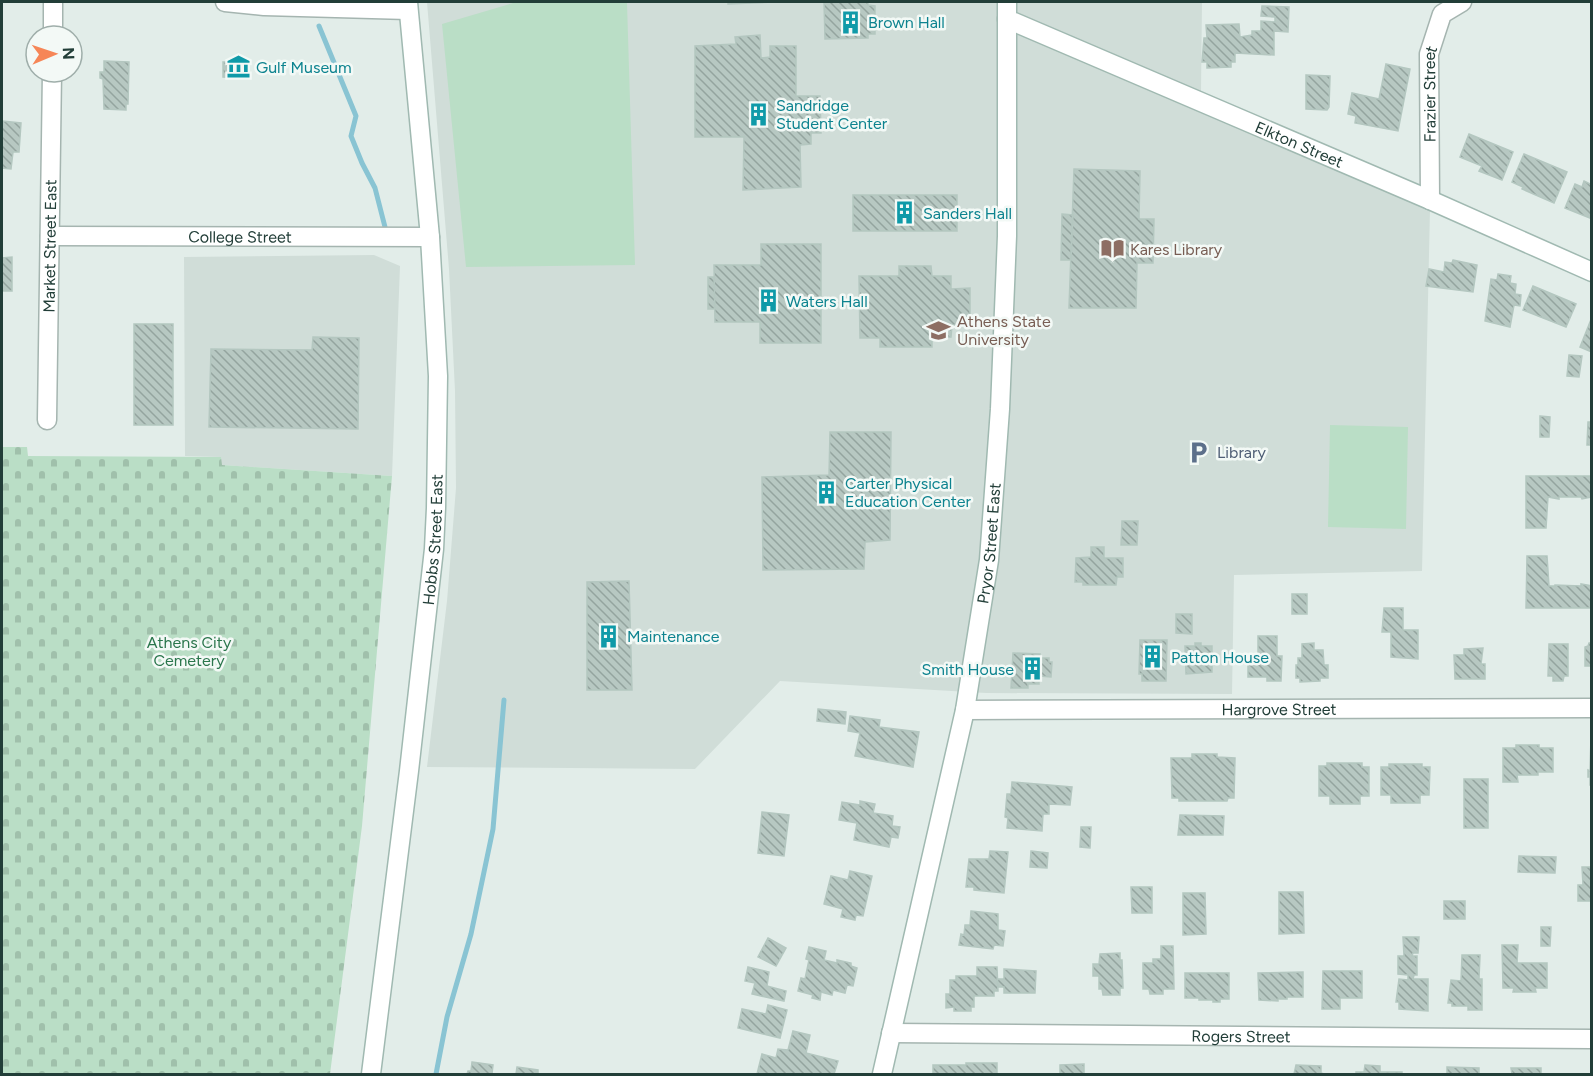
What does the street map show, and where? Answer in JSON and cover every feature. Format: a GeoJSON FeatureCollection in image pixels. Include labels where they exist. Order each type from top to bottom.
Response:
{"type":"FeatureCollection","features":[{"type":"Feature","properties":{"kind":"street"},"geometry":{"type":"LineString","coordinates":[[53,2],[53,24]]}},
{"type":"Feature","properties":{"kind":"street"},"geometry":{"type":"LineString","coordinates":[[225,2],[264,6],[408,6]]}},
{"type":"Feature","properties":{"kind":"street","name":"Frazier Street"},"geometry":{"type":"LineString","coordinates":[[1430,200],[1429,54],[1442,14],[1462,2]]}},
{"type":"Feature","properties":{"kind":"street","name":"Hobbs Street East"},"geometry":{"type":"LineString","coordinates":[[372,1074],[434,549],[438,376],[430,237],[408,6]]}},
{"type":"Feature","properties":{"kind":"street","name":"Elkton Street"},"geometry":{"type":"LineString","coordinates":[[1007,10],[1592,272]]}},
{"type":"Feature","properties":{"kind":"street","name":"Pryor Street East"},"geometry":{"type":"LineString","coordinates":[[882,1074],[965,710],[989,560],[1000,409],[1007,236],[1007,10]]}},
{"type":"Feature","properties":{"kind":"street","name":"Market Street East"},"geometry":{"type":"LineString","coordinates":[[47,420],[52,84]]}},
{"type":"Feature","properties":{"kind":"street","name":"College Street"},"geometry":{"type":"LineString","coordinates":[[50,236],[430,237]]}},
{"type":"Feature","properties":{"kind":"street","name":"Hargrove Street"},"geometry":{"type":"LineString","coordinates":[[965,710],[1592,708]]}},
{"type":"Feature","properties":{"kind":"street","name":"Rogers Street"},"geometry":{"type":"LineString","coordinates":[[891,1033],[1592,1039]]}},
{"type":"Feature","properties":{"kind":"shaded area","name":"Athens State University"},"geometry":{"type":"Polygon","coordinates":[[[427,2],[1202,2],[1199,110],[1430,209],[1422,571],[1234,575],[1232,694],[986,693],[780,681],[695,769],[427,767],[447,601],[456,488],[455,391],[449,269],[427,2]]]}},
{"type":"Feature","properties":{"kind":"shaded area"},"geometry":{"type":"Polygon","coordinates":[[[374,255],[400,266],[392,476],[221,465],[220,457],[185,456],[184,257],[374,255]]]}},
{"type":"Feature","properties":{"kind":"green space"},"geometry":{"type":"Polygon","coordinates":[[[513,3],[627,3],[635,265],[466,267],[442,24],[513,3]]]}},
{"type":"Feature","properties":{"kind":"green space"},"geometry":{"type":"Polygon","coordinates":[[[1330,425],[1408,427],[1406,529],[1328,527],[1330,425]]]}},
{"type":"Feature","properties":{"kind":"green space","name":"Athens City Cemetery"},"geometry":{"type":"Polygon","coordinates":[[[2,447],[27,447],[28,456],[221,457],[222,465],[392,476],[362,826],[330,1074],[2,1074],[2,447]]]}},
{"type":"Feature","properties":{"kind":"building"},"geometry":{"type":"Polygon","coordinates":[[[728,2],[774,2],[728,4],[728,2]]]}},
{"type":"Feature","properties":{"kind":"building","name":"Brown Hall"},"geometry":{"type":"Polygon","coordinates":[[[824,2],[868,2],[868,5],[875,6],[875,34],[868,34],[868,38],[825,39],[824,2]]]}},
{"type":"Feature","properties":{"kind":"building"},"geometry":{"type":"Polygon","coordinates":[[[1262,6],[1289,7],[1288,32],[1274,31],[1274,55],[1235,53],[1235,62],[1231,62],[1231,67],[1207,68],[1207,62],[1202,62],[1204,38],[1207,38],[1206,25],[1239,24],[1240,37],[1252,35],[1252,31],[1261,31],[1261,21],[1275,22],[1275,17],[1261,16],[1262,6]]]}},
{"type":"Feature","properties":{"kind":"building","name":"Sandridge Student Center"},"geometry":{"type":"Polygon","coordinates":[[[760,35],[761,58],[770,57],[770,46],[796,46],[796,96],[820,96],[821,133],[811,133],[811,144],[800,145],[801,187],[743,190],[744,137],[695,137],[695,46],[736,44],[735,37],[760,35]]]}},
{"type":"Feature","properties":{"kind":"building"},"geometry":{"type":"Polygon","coordinates":[[[104,61],[129,62],[126,110],[104,109],[103,79],[100,78],[100,72],[104,72],[104,61]]]}},
{"type":"Feature","properties":{"kind":"building"},"geometry":{"type":"Polygon","coordinates":[[[223,62],[243,62],[243,78],[223,77],[223,62]]]}},
{"type":"Feature","properties":{"kind":"building"},"geometry":{"type":"Polygon","coordinates":[[[1386,64],[1410,69],[1398,131],[1355,123],[1356,116],[1348,114],[1352,93],[1379,99],[1386,64]]]}},
{"type":"Feature","properties":{"kind":"building"},"geometry":{"type":"Polygon","coordinates":[[[1306,75],[1330,76],[1327,110],[1306,109],[1306,75]]]}},
{"type":"Feature","properties":{"kind":"building"},"geometry":{"type":"Polygon","coordinates":[[[2,121],[21,123],[19,152],[13,152],[11,169],[2,168],[2,121]]]}},
{"type":"Feature","properties":{"kind":"building"},"geometry":{"type":"Polygon","coordinates":[[[1469,134],[1513,152],[1502,180],[1479,171],[1482,166],[1460,157],[1469,134]]]}},
{"type":"Feature","properties":{"kind":"building"},"geometry":{"type":"Polygon","coordinates":[[[1524,154],[1567,172],[1554,203],[1512,182],[1524,154]]]}},
{"type":"Feature","properties":{"kind":"building","name":"Kares Library"},"geometry":{"type":"Polygon","coordinates":[[[1074,169],[1140,171],[1139,219],[1154,219],[1153,263],[1137,263],[1136,308],[1069,308],[1074,169]]]}},
{"type":"Feature","properties":{"kind":"building"},"geometry":{"type":"Polygon","coordinates":[[[1584,181],[1590,184],[1592,182],[1592,219],[1565,208],[1575,184],[1582,187],[1584,181]]]}},
{"type":"Feature","properties":{"kind":"building","name":"Sanders Hall"},"geometry":{"type":"Polygon","coordinates":[[[853,195],[957,195],[957,231],[853,231],[853,195]]]}},
{"type":"Feature","properties":{"kind":"building"},"geometry":{"type":"Polygon","coordinates":[[[1062,214],[1073,215],[1071,260],[1061,260],[1062,214]]]}},
{"type":"Feature","properties":{"kind":"building","name":"Waters Hall"},"geometry":{"type":"Polygon","coordinates":[[[761,244],[821,244],[821,343],[760,343],[760,322],[715,322],[714,265],[761,265],[761,244]]]}},
{"type":"Feature","properties":{"kind":"building"},"geometry":{"type":"Polygon","coordinates":[[[12,257],[12,291],[2,291],[2,258],[12,257]]]}},
{"type":"Feature","properties":{"kind":"building"},"geometry":{"type":"Polygon","coordinates":[[[1453,260],[1477,265],[1473,292],[1426,286],[1429,269],[1444,272],[1445,262],[1452,263],[1453,260]]]}},
{"type":"Feature","properties":{"kind":"building"},"geometry":{"type":"Polygon","coordinates":[[[899,266],[931,266],[932,276],[951,276],[951,289],[970,288],[970,325],[952,325],[951,337],[932,338],[932,347],[880,347],[880,338],[860,338],[859,276],[899,276],[899,266]]]}},
{"type":"Feature","properties":{"kind":"building"},"geometry":{"type":"Polygon","coordinates":[[[1498,274],[1511,276],[1510,283],[1516,284],[1515,294],[1521,295],[1520,306],[1514,305],[1510,327],[1485,321],[1491,279],[1497,280],[1498,274]]]}},
{"type":"Feature","properties":{"kind":"building"},"geometry":{"type":"Polygon","coordinates":[[[708,277],[714,277],[715,309],[708,309],[708,277]]]}},
{"type":"Feature","properties":{"kind":"building"},"geometry":{"type":"Polygon","coordinates":[[[1533,286],[1576,304],[1566,327],[1523,310],[1533,286]]]}},
{"type":"Feature","properties":{"kind":"building"},"geometry":{"type":"Polygon","coordinates":[[[1592,317],[1592,352],[1580,347],[1592,317]]]}},
{"type":"Feature","properties":{"kind":"building"},"geometry":{"type":"Polygon","coordinates":[[[134,324],[173,324],[173,425],[134,425],[134,324]]]}},
{"type":"Feature","properties":{"kind":"building"},"geometry":{"type":"Polygon","coordinates":[[[313,337],[359,338],[358,429],[209,427],[211,349],[312,350],[313,337]]]}},
{"type":"Feature","properties":{"kind":"building"},"geometry":{"type":"Polygon","coordinates":[[[1569,355],[1582,356],[1579,377],[1567,376],[1569,355]]]}},
{"type":"Feature","properties":{"kind":"building"},"geometry":{"type":"Polygon","coordinates":[[[1540,416],[1550,417],[1549,437],[1540,437],[1540,416]]]}},
{"type":"Feature","properties":{"kind":"building"},"geometry":{"type":"Polygon","coordinates":[[[1588,422],[1592,422],[1592,445],[1587,445],[1588,422]]]}},
{"type":"Feature","properties":{"kind":"building","name":"Carter Physical Education Center"},"geometry":{"type":"Polygon","coordinates":[[[830,432],[891,432],[890,540],[865,542],[864,569],[763,570],[762,477],[829,475],[830,432]]]}},
{"type":"Feature","properties":{"kind":"building"},"geometry":{"type":"Polygon","coordinates":[[[1526,476],[1592,476],[1592,497],[1582,499],[1581,497],[1559,497],[1559,499],[1548,497],[1546,528],[1526,528],[1526,476]]]}},
{"type":"Feature","properties":{"kind":"building"},"geometry":{"type":"Polygon","coordinates":[[[1122,521],[1138,521],[1137,545],[1121,545],[1122,521]]]}},
{"type":"Feature","properties":{"kind":"building"},"geometry":{"type":"Polygon","coordinates":[[[1091,547],[1104,547],[1104,558],[1123,558],[1123,577],[1117,577],[1116,585],[1083,585],[1083,582],[1075,582],[1076,558],[1091,557],[1091,547]]]}},
{"type":"Feature","properties":{"kind":"building"},"geometry":{"type":"Polygon","coordinates":[[[1527,556],[1547,556],[1549,586],[1581,586],[1581,584],[1592,586],[1592,608],[1526,608],[1527,556]]]}},
{"type":"Feature","properties":{"kind":"building","name":"Maintenance"},"geometry":{"type":"Polygon","coordinates":[[[629,581],[632,690],[587,690],[587,582],[629,581]]]}},
{"type":"Feature","properties":{"kind":"building"},"geometry":{"type":"Polygon","coordinates":[[[1292,594],[1307,594],[1307,614],[1292,614],[1292,594]]]}},
{"type":"Feature","properties":{"kind":"building"},"geometry":{"type":"Polygon","coordinates":[[[1384,608],[1403,608],[1403,630],[1418,630],[1418,659],[1391,657],[1391,632],[1382,632],[1384,608]]]}},
{"type":"Feature","properties":{"kind":"building"},"geometry":{"type":"Polygon","coordinates":[[[1176,614],[1192,614],[1192,634],[1176,633],[1176,614]]]}},
{"type":"Feature","properties":{"kind":"building"},"geometry":{"type":"Polygon","coordinates":[[[1258,636],[1277,636],[1277,656],[1282,656],[1281,681],[1267,681],[1267,677],[1248,677],[1248,662],[1255,662],[1255,657],[1258,657],[1258,636]]]}},
{"type":"Feature","properties":{"kind":"building","name":"Patton House"},"geometry":{"type":"Polygon","coordinates":[[[1140,640],[1167,640],[1166,681],[1142,681],[1142,674],[1139,674],[1140,640]]]}},
{"type":"Feature","properties":{"kind":"building"},"geometry":{"type":"Polygon","coordinates":[[[1195,643],[1201,643],[1201,646],[1212,646],[1212,672],[1186,674],[1185,646],[1195,646],[1195,643]]]}},
{"type":"Feature","properties":{"kind":"building"},"geometry":{"type":"Polygon","coordinates":[[[1314,643],[1314,650],[1323,650],[1324,665],[1328,665],[1328,678],[1320,678],[1320,681],[1300,682],[1300,678],[1296,678],[1296,665],[1298,665],[1298,658],[1302,658],[1302,644],[1314,643]]]}},
{"type":"Feature","properties":{"kind":"building"},"geometry":{"type":"Polygon","coordinates":[[[1592,643],[1592,666],[1585,666],[1585,647],[1592,643]]]}},
{"type":"Feature","properties":{"kind":"building"},"geometry":{"type":"Polygon","coordinates":[[[1549,644],[1568,644],[1568,676],[1564,676],[1563,681],[1553,681],[1553,676],[1548,676],[1549,644]]]}},
{"type":"Feature","properties":{"kind":"building"},"geometry":{"type":"Polygon","coordinates":[[[1483,648],[1481,664],[1485,664],[1485,679],[1455,679],[1454,655],[1464,655],[1464,649],[1483,648]]]}},
{"type":"Feature","properties":{"kind":"building","name":"Smith House"},"geometry":{"type":"Polygon","coordinates":[[[1013,653],[1040,654],[1039,658],[1049,658],[1049,662],[1052,662],[1051,677],[1039,676],[1039,684],[1028,684],[1028,688],[1011,688],[1013,653]]]}},
{"type":"Feature","properties":{"kind":"building"},"geometry":{"type":"Polygon","coordinates":[[[818,709],[846,712],[845,724],[817,721],[818,709]]]}},
{"type":"Feature","properties":{"kind":"building"},"geometry":{"type":"Polygon","coordinates":[[[850,716],[880,720],[879,727],[919,732],[913,767],[855,756],[860,733],[848,731],[850,716]]]}},
{"type":"Feature","properties":{"kind":"building"},"geometry":{"type":"Polygon","coordinates":[[[1591,737],[1592,785],[1590,785],[1588,770],[1590,771],[1591,737]]]}},
{"type":"Feature","properties":{"kind":"building"},"geometry":{"type":"Polygon","coordinates":[[[1516,745],[1539,745],[1539,748],[1553,748],[1553,772],[1517,775],[1518,782],[1503,782],[1503,748],[1516,748],[1516,745]]]}},
{"type":"Feature","properties":{"kind":"building"},"geometry":{"type":"Polygon","coordinates":[[[1192,754],[1217,754],[1217,757],[1235,758],[1234,798],[1228,798],[1227,801],[1179,801],[1179,798],[1172,798],[1171,758],[1192,758],[1192,754]]]}},
{"type":"Feature","properties":{"kind":"building"},"geometry":{"type":"Polygon","coordinates":[[[1327,763],[1362,763],[1362,767],[1369,767],[1369,796],[1360,796],[1360,804],[1330,804],[1330,796],[1319,796],[1319,766],[1327,766],[1327,763]]]}},
{"type":"Feature","properties":{"kind":"building"},"geometry":{"type":"Polygon","coordinates":[[[1389,764],[1422,764],[1422,767],[1430,767],[1429,795],[1420,795],[1420,803],[1391,803],[1391,795],[1381,795],[1381,767],[1389,767],[1389,764]]]}},
{"type":"Feature","properties":{"kind":"building"},"geometry":{"type":"Polygon","coordinates":[[[1464,779],[1488,779],[1488,828],[1464,828],[1464,779]]]}},
{"type":"Feature","properties":{"kind":"building"},"geometry":{"type":"Polygon","coordinates":[[[1012,782],[1072,787],[1070,805],[1049,804],[1049,814],[1043,814],[1042,831],[1007,828],[1008,818],[1005,817],[1007,794],[1011,794],[1012,782]]]}},
{"type":"Feature","properties":{"kind":"building"},"geometry":{"type":"Polygon","coordinates":[[[860,801],[875,804],[873,813],[893,816],[892,826],[900,827],[898,838],[891,837],[889,847],[854,840],[857,823],[839,820],[842,802],[860,805],[860,801]]]}},
{"type":"Feature","properties":{"kind":"building"},"geometry":{"type":"Polygon","coordinates":[[[762,812],[789,815],[784,856],[758,853],[762,812]]]}},
{"type":"Feature","properties":{"kind":"building"},"geometry":{"type":"Polygon","coordinates":[[[1180,815],[1224,816],[1223,835],[1178,835],[1180,815]]]}},
{"type":"Feature","properties":{"kind":"building"},"geometry":{"type":"Polygon","coordinates":[[[1081,827],[1091,827],[1090,848],[1080,847],[1081,827]]]}},
{"type":"Feature","properties":{"kind":"building"},"geometry":{"type":"Polygon","coordinates":[[[990,851],[1008,852],[1004,893],[966,887],[969,859],[989,859],[990,851]]]}},
{"type":"Feature","properties":{"kind":"building"},"geometry":{"type":"Polygon","coordinates":[[[1031,851],[1048,853],[1047,868],[1030,867],[1031,851]]]}},
{"type":"Feature","properties":{"kind":"building"},"geometry":{"type":"Polygon","coordinates":[[[1519,856],[1556,857],[1555,873],[1518,872],[1519,856]]]}},
{"type":"Feature","properties":{"kind":"building"},"geometry":{"type":"Polygon","coordinates":[[[1582,867],[1592,867],[1592,901],[1578,901],[1578,885],[1583,885],[1582,867]]]}},
{"type":"Feature","properties":{"kind":"building"},"geometry":{"type":"Polygon","coordinates":[[[850,871],[872,876],[863,916],[856,915],[855,920],[841,917],[843,909],[824,904],[831,876],[848,880],[850,871]]]}},
{"type":"Feature","properties":{"kind":"building"},"geometry":{"type":"Polygon","coordinates":[[[1131,887],[1152,887],[1152,913],[1132,913],[1131,887]]]}},
{"type":"Feature","properties":{"kind":"building"},"geometry":{"type":"Polygon","coordinates":[[[1279,892],[1303,892],[1304,933],[1279,934],[1279,892]]]}},
{"type":"Feature","properties":{"kind":"building"},"geometry":{"type":"Polygon","coordinates":[[[1183,893],[1205,893],[1206,934],[1183,935],[1183,893]]]}},
{"type":"Feature","properties":{"kind":"building"},"geometry":{"type":"Polygon","coordinates":[[[1444,901],[1465,901],[1465,919],[1444,919],[1444,901]]]}},
{"type":"Feature","properties":{"kind":"building"},"geometry":{"type":"Polygon","coordinates":[[[971,911],[998,914],[998,930],[1005,931],[1003,946],[994,945],[993,949],[959,945],[961,934],[964,935],[965,925],[970,925],[971,911]]]}},
{"type":"Feature","properties":{"kind":"building"},"geometry":{"type":"Polygon","coordinates":[[[1541,927],[1551,927],[1550,946],[1541,946],[1541,927]]]}},
{"type":"Feature","properties":{"kind":"building"},"geometry":{"type":"Polygon","coordinates":[[[1403,937],[1419,937],[1418,953],[1413,953],[1412,956],[1417,956],[1417,975],[1414,975],[1413,979],[1428,979],[1428,1011],[1399,1009],[1399,1002],[1396,1002],[1399,979],[1408,980],[1408,975],[1398,974],[1398,956],[1404,956],[1403,937]]]}},
{"type":"Feature","properties":{"kind":"building"},"geometry":{"type":"Polygon","coordinates":[[[768,938],[786,948],[776,966],[758,957],[768,938]]]}},
{"type":"Feature","properties":{"kind":"building"},"geometry":{"type":"Polygon","coordinates":[[[1502,945],[1518,945],[1517,963],[1547,963],[1547,988],[1535,988],[1536,992],[1513,992],[1514,988],[1503,988],[1502,945]]]}},
{"type":"Feature","properties":{"kind":"building"},"geometry":{"type":"Polygon","coordinates":[[[1161,946],[1173,946],[1174,989],[1163,989],[1163,994],[1150,994],[1149,989],[1143,989],[1143,963],[1153,963],[1153,959],[1161,959],[1161,946]]]}},
{"type":"Feature","properties":{"kind":"building"},"geometry":{"type":"Polygon","coordinates":[[[809,947],[826,951],[824,960],[851,963],[851,966],[857,968],[853,986],[847,985],[845,993],[833,990],[832,995],[821,992],[820,1000],[812,998],[813,995],[798,991],[801,978],[805,979],[809,947]]]}},
{"type":"Feature","properties":{"kind":"building"},"geometry":{"type":"Polygon","coordinates":[[[1120,953],[1123,988],[1120,988],[1120,995],[1103,995],[1102,989],[1099,989],[1099,976],[1093,976],[1093,964],[1099,964],[1100,954],[1120,953]]]}},
{"type":"Feature","properties":{"kind":"building"},"geometry":{"type":"Polygon","coordinates":[[[1462,955],[1480,955],[1479,979],[1482,979],[1482,1010],[1468,1010],[1468,1006],[1452,1006],[1452,1003],[1448,1003],[1451,980],[1461,981],[1462,955]]]}},
{"type":"Feature","properties":{"kind":"building"},"geometry":{"type":"Polygon","coordinates":[[[748,967],[769,972],[767,986],[786,991],[784,1001],[752,994],[755,983],[745,981],[748,967]]]}},
{"type":"Feature","properties":{"kind":"building"},"geometry":{"type":"Polygon","coordinates":[[[977,967],[997,967],[998,991],[994,991],[994,996],[974,996],[974,1007],[971,1007],[971,1011],[954,1011],[954,1007],[946,1008],[946,994],[950,994],[950,980],[956,980],[956,976],[977,976],[977,967]]]}},
{"type":"Feature","properties":{"kind":"building"},"geometry":{"type":"Polygon","coordinates":[[[1004,969],[1036,971],[1035,993],[1004,993],[1004,987],[998,987],[997,979],[1004,979],[1004,969]]]}},
{"type":"Feature","properties":{"kind":"building"},"geometry":{"type":"Polygon","coordinates":[[[1323,971],[1362,971],[1362,998],[1340,998],[1340,1009],[1322,1009],[1323,971]]]}},
{"type":"Feature","properties":{"kind":"building"},"geometry":{"type":"Polygon","coordinates":[[[1303,972],[1303,997],[1287,997],[1287,999],[1278,999],[1278,1001],[1259,1000],[1258,973],[1303,972]]]}},
{"type":"Feature","properties":{"kind":"building"},"geometry":{"type":"Polygon","coordinates":[[[1185,973],[1229,973],[1229,999],[1213,1002],[1213,1000],[1199,1000],[1199,998],[1185,998],[1185,973]]]}},
{"type":"Feature","properties":{"kind":"building"},"geometry":{"type":"Polygon","coordinates":[[[768,1005],[787,1010],[780,1038],[738,1028],[742,1009],[766,1014],[768,1005]]]}},
{"type":"Feature","properties":{"kind":"building"},"geometry":{"type":"Polygon","coordinates":[[[793,1031],[810,1035],[806,1053],[838,1061],[834,1074],[757,1074],[762,1054],[776,1058],[778,1049],[788,1050],[793,1031]]]}},
{"type":"Feature","properties":{"kind":"building"},"geometry":{"type":"Polygon","coordinates":[[[472,1062],[493,1065],[492,1074],[467,1074],[471,1071],[472,1062]]]}},
{"type":"Feature","properties":{"kind":"building"},"geometry":{"type":"Polygon","coordinates":[[[966,1063],[997,1063],[997,1074],[933,1074],[933,1065],[966,1065],[966,1063]]]}},
{"type":"Feature","properties":{"kind":"building"},"geometry":{"type":"Polygon","coordinates":[[[1084,1064],[1084,1074],[1060,1074],[1060,1065],[1084,1064]]]}},
{"type":"Feature","properties":{"kind":"building"},"geometry":{"type":"Polygon","coordinates":[[[1296,1065],[1321,1066],[1321,1073],[1324,1074],[1294,1074],[1296,1065]]]}},
{"type":"Feature","properties":{"kind":"building"},"geometry":{"type":"Polygon","coordinates":[[[1365,1065],[1380,1066],[1380,1072],[1402,1072],[1402,1074],[1356,1074],[1356,1072],[1364,1072],[1365,1065]]]}},
{"type":"Feature","properties":{"kind":"building"},"geometry":{"type":"Polygon","coordinates":[[[517,1067],[538,1070],[538,1074],[516,1074],[517,1067]]]}},
{"type":"Feature","properties":{"kind":"building"},"geometry":{"type":"Polygon","coordinates":[[[1447,1067],[1479,1068],[1479,1074],[1447,1074],[1447,1067]]]}},
{"type":"Feature","properties":{"kind":"building"},"geometry":{"type":"Polygon","coordinates":[[[1511,1068],[1541,1068],[1541,1074],[1512,1074],[1511,1068]]]}},
{"type":"Feature","properties":{"kind":"waterway"},"geometry":{"type":"LineString","coordinates":[[319,26],[356,116],[351,136],[375,188],[385,227]]}},
{"type":"Feature","properties":{"kind":"waterway"},"geometry":{"type":"LineString","coordinates":[[436,1074],[447,1017],[471,934],[493,829],[504,700]]}},
{"type":"Feature","properties":{"kind":"place","name":"Brown Hall"},"geometry":{"type":"Point","coordinates":[850,22]}},
{"type":"Feature","properties":{"kind":"place","name":"Gulf Museum"},"geometry":{"type":"Point","coordinates":[238,67]}},
{"type":"Feature","properties":{"kind":"place","name":"Sandridge Student Center"},"geometry":{"type":"Point","coordinates":[758,114]}},
{"type":"Feature","properties":{"kind":"place","name":"Sanders Hall"},"geometry":{"type":"Point","coordinates":[905,213]}},
{"type":"Feature","properties":{"kind":"place","name":"Kares Library"},"geometry":{"type":"Point","coordinates":[1112,249]}},
{"type":"Feature","properties":{"kind":"place","name":"Waters Hall"},"geometry":{"type":"Point","coordinates":[768,301]}},
{"type":"Feature","properties":{"kind":"place","name":"Athens State University"},"geometry":{"type":"Point","coordinates":[939,330]}},
{"type":"Feature","properties":{"kind":"place","name":"Library"},"geometry":{"type":"Point","coordinates":[1199,452]}},
{"type":"Feature","properties":{"kind":"place","name":"Carter Physical Education Center"},"geometry":{"type":"Point","coordinates":[827,492]}},
{"type":"Feature","properties":{"kind":"place","name":"Maintenance"},"geometry":{"type":"Point","coordinates":[609,636]}},
{"type":"Feature","properties":{"kind":"place","name":"Patton House"},"geometry":{"type":"Point","coordinates":[1153,657]}},
{"type":"Feature","properties":{"kind":"place","name":"Smith House"},"geometry":{"type":"Point","coordinates":[1032,669]}}]}
